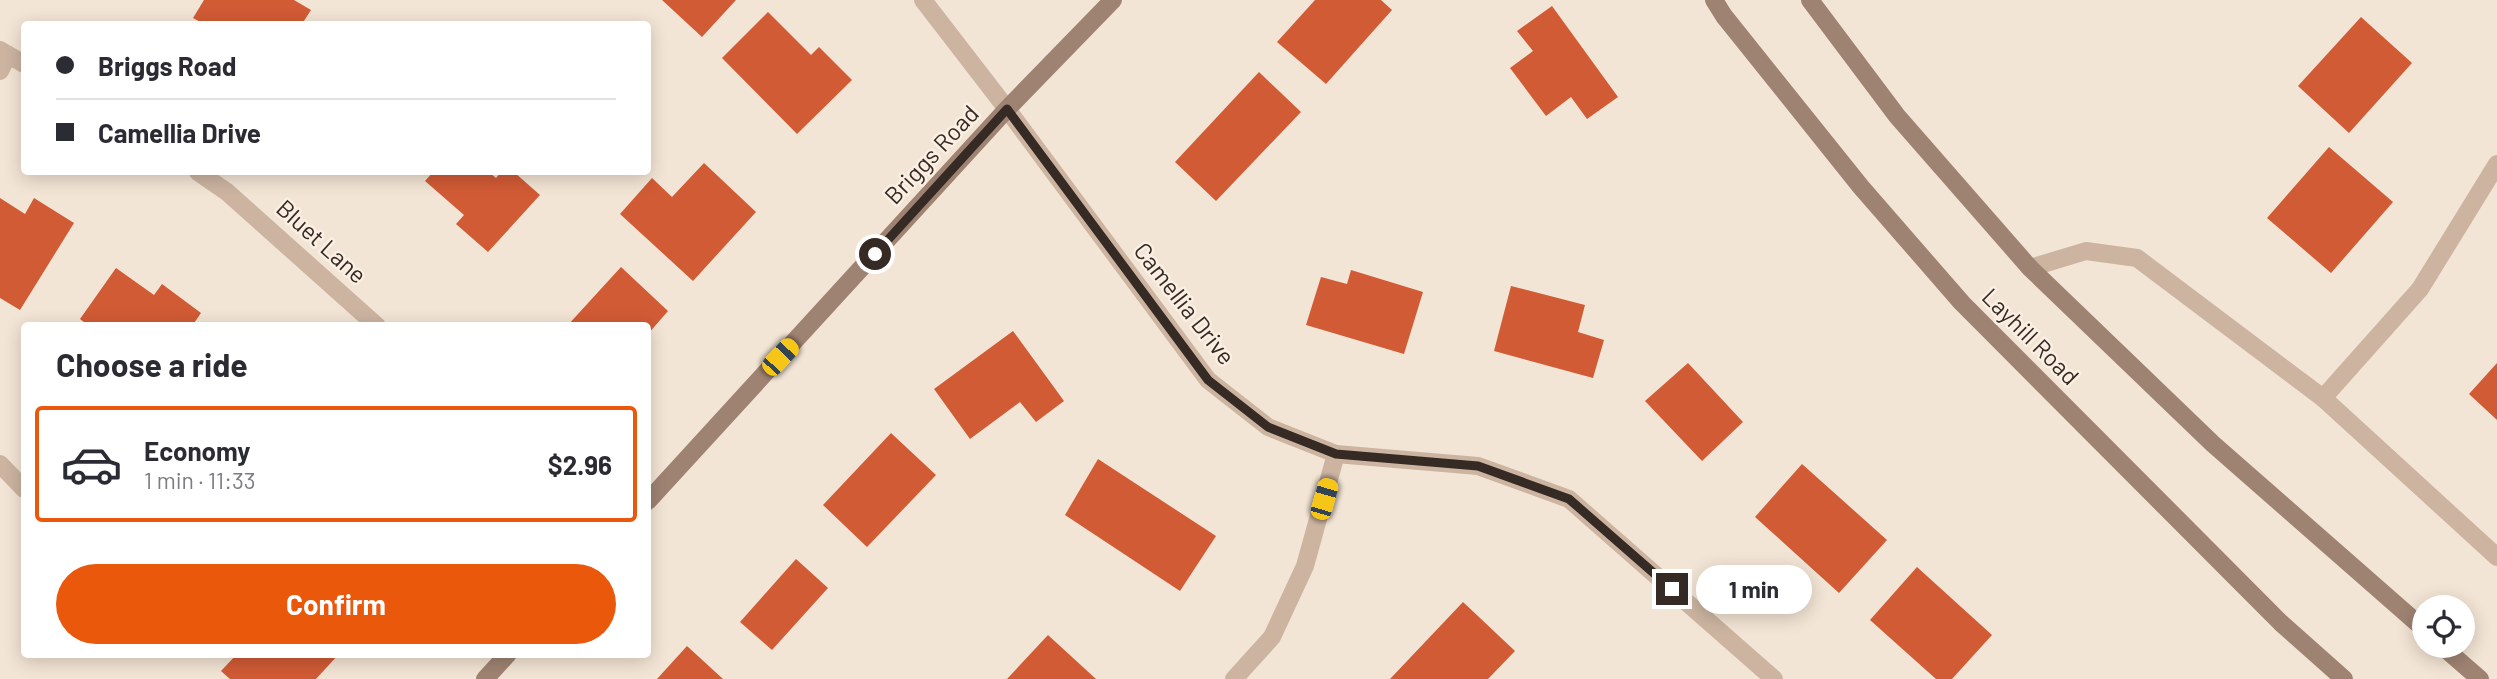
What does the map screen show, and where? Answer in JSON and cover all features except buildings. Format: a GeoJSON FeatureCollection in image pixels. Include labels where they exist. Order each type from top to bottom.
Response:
{"type":"FeatureCollection","features":[{"type":"Feature","properties":{"kind":"main road","name":"Briggs Road"},"geometry":{"type":"LineString","coordinates":[[651,498],[1007,109],[1113,0]]}},
{"type":"Feature","properties":{"kind":"main road","name":"Layhill Road"},"geometry":{"type":"LineString","coordinates":[[1714,0],[1861,187],[1962,303],[2281,623],[2344,679]]}},
{"type":"Feature","properties":{"kind":"main road","name":"Layhill Road"},"geometry":{"type":"LineString","coordinates":[[1810,0],[1897,116],[2030,268],[2213,444],[2412,618]]}},
{"type":"Feature","properties":{"kind":"main road"},"geometry":{"type":"LineString","coordinates":[[485,679],[504,658]]}},
{"type":"Feature","properties":{"kind":"main road"},"geometry":{"type":"LineString","coordinates":[[2456,658],[2480,679]]}},
{"type":"Feature","properties":{"kind":"street","name":"Camellia Drive"},"geometry":{"type":"LineString","coordinates":[[923,0],[1208,380],[1268,427],[1336,454],[1478,466],[1569,499],[1774,679]]}},
{"type":"Feature","properties":{"kind":"street"},"geometry":{"type":"LineString","coordinates":[[3,59],[21,63]]}},
{"type":"Feature","properties":{"kind":"street"},"geometry":{"type":"LineString","coordinates":[[2323,398],[2420,289],[2497,164]]}},
{"type":"Feature","properties":{"kind":"street","name":"Bluet Lane"},"geometry":{"type":"LineString","coordinates":[[203,175],[227,191],[373,322]]}},
{"type":"Feature","properties":{"kind":"street"},"geometry":{"type":"LineString","coordinates":[[2030,268],[2086,251],[2137,258],[2323,398],[2497,557]]}},
{"type":"Feature","properties":{"kind":"street"},"geometry":{"type":"LineString","coordinates":[[1234,679],[1272,637],[1305,566],[1336,454]]}},
{"type":"Feature","properties":{"kind":"street"},"geometry":{"type":"LineString","coordinates":[[0,464],[21,486]]}},
{"type":"Feature","properties":{"kind":"route"},"geometry":{"type":"LineString","coordinates":[[875,254],[1007,109],[1208,380],[1268,427],[1336,454],[1478,466],[1569,499],[1672,589]]}}]}
